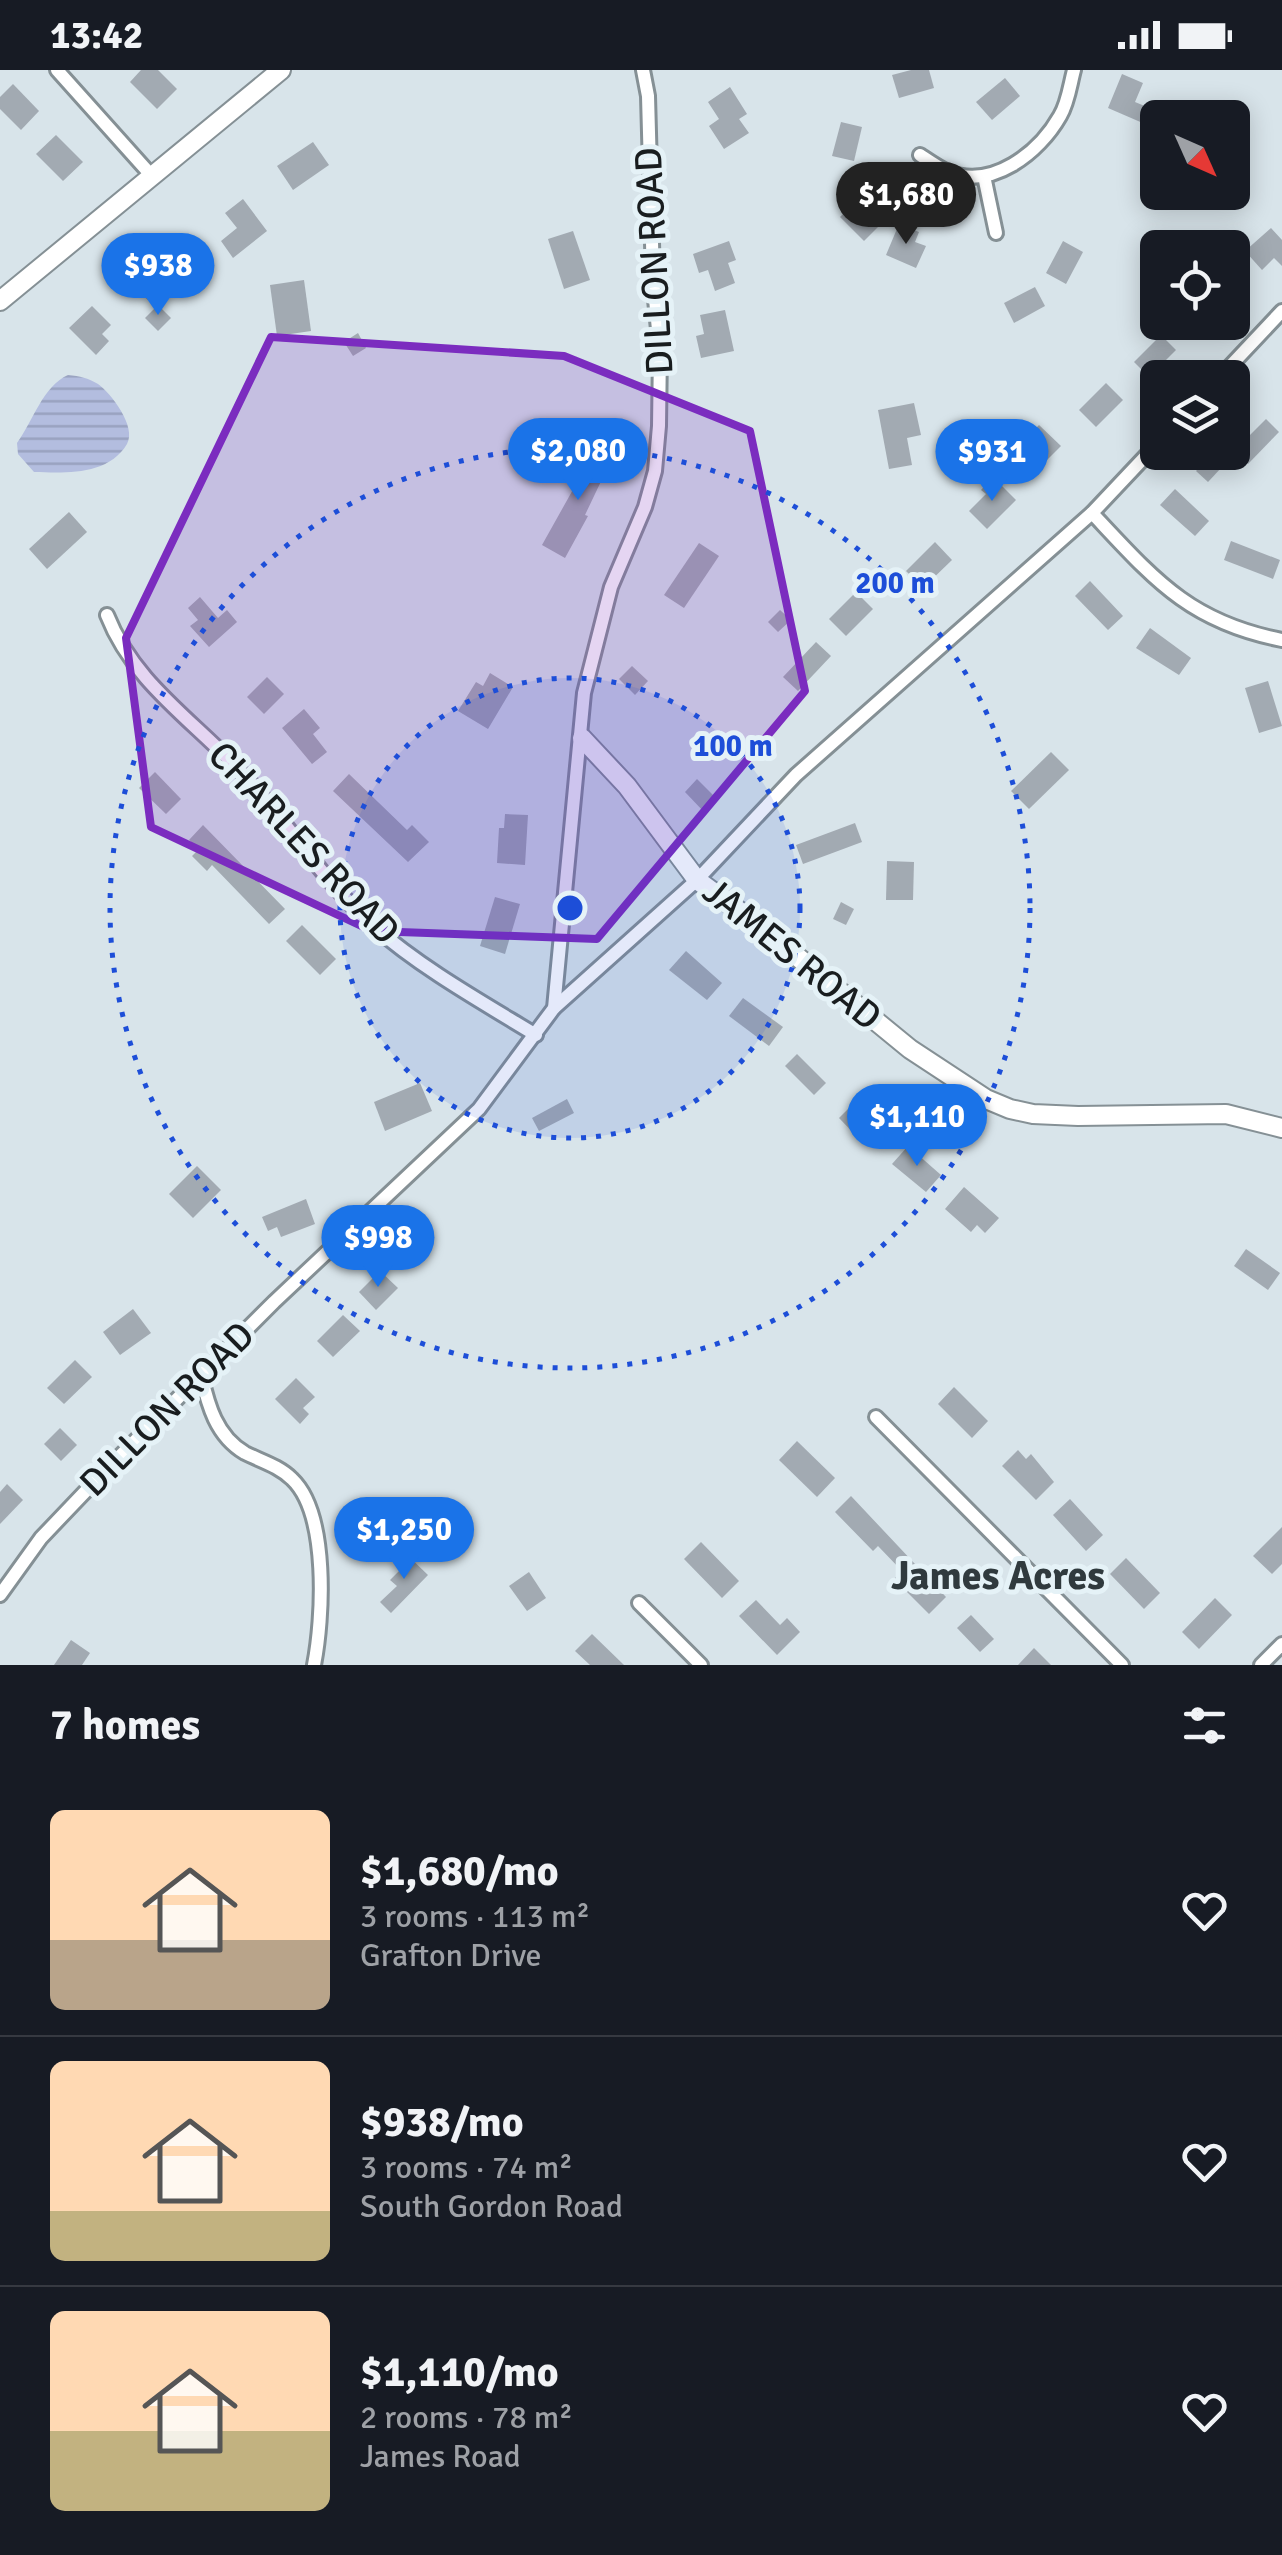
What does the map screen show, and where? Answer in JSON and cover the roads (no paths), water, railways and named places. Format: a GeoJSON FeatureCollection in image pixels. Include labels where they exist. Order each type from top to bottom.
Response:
{"type":"FeatureCollection","features":[{"type":"Feature","properties":{"kind":"street"},"geometry":{"type":"LineString","coordinates":[[57,70],[151,176]]}},
{"type":"Feature","properties":{"kind":"street"},"geometry":{"type":"LineString","coordinates":[[0,301],[282,70]]}},
{"type":"Feature","properties":{"kind":"street","name":"DILLON ROAD"},"geometry":{"type":"LineString","coordinates":[[0,1596],[41,1538],[201,1375],[478,1109],[554,1008],[584,694],[611,587],[645,507],[655,471],[660,426],[648,96],[643,70]]}},
{"type":"Feature","properties":{"kind":"street"},"geometry":{"type":"LineString","coordinates":[[920,155],[950,173],[984,176],[1014,165],[1038,146],[1062,114],[1074,70]]}},
{"type":"Feature","properties":{"kind":"street"},"geometry":{"type":"LineString","coordinates":[[984,176],[996,233]]}},
{"type":"Feature","properties":{"kind":"street"},"geometry":{"type":"LineString","coordinates":[[1236,360],[1282,311]]}},
{"type":"Feature","properties":{"kind":"street"},"geometry":{"type":"LineString","coordinates":[[554,1008],[697,880],[796,774],[1092,513],[1140,463]]}},
{"type":"Feature","properties":{"kind":"street"},"geometry":{"type":"LineString","coordinates":[[1092,513],[1148,573],[1188,604],[1217,622],[1282,640]]}},
{"type":"Feature","properties":{"kind":"street","name":"CHARLES ROAD"},"geometry":{"type":"LineString","coordinates":[[107,616],[132,665],[243,774],[370,923],[448,981],[536,1035]]}},
{"type":"Feature","properties":{"kind":"street","name":"JAMES ROAD"},"geometry":{"type":"LineString","coordinates":[[582,738],[626,786],[697,880],[910,1048],[986,1099],[1010,1110],[1078,1116],[1226,1114],[1282,1128]]}},
{"type":"Feature","properties":{"kind":"street"},"geometry":{"type":"LineString","coordinates":[[201,1375],[208,1408],[225,1436],[247,1454],[292,1478],[307,1503],[321,1566],[314,1665]]}},
{"type":"Feature","properties":{"kind":"street"},"geometry":{"type":"LineString","coordinates":[[876,1417],[1122,1665]]}},
{"type":"Feature","properties":{"kind":"street"},"geometry":{"type":"LineString","coordinates":[[639,1603],[700,1665]]}},
{"type":"Feature","properties":{"kind":"street"},"geometry":{"type":"LineString","coordinates":[[1261,1665],[1282,1644]]}},
{"type":"Feature","properties":{"kind":"water"},"geometry":{"type":"Polygon","coordinates":[[[68,375],[91,380],[109,395],[126,420],[127,444],[109,462],[97,467],[72,472],[34,472],[18,454],[17,443],[45,396],[68,375]]]}},
{"type":"Feature","properties":{"kind":"district","name":"James Acres"},"geometry":{"type":"Point","coordinates":[998,1576]}}]}
